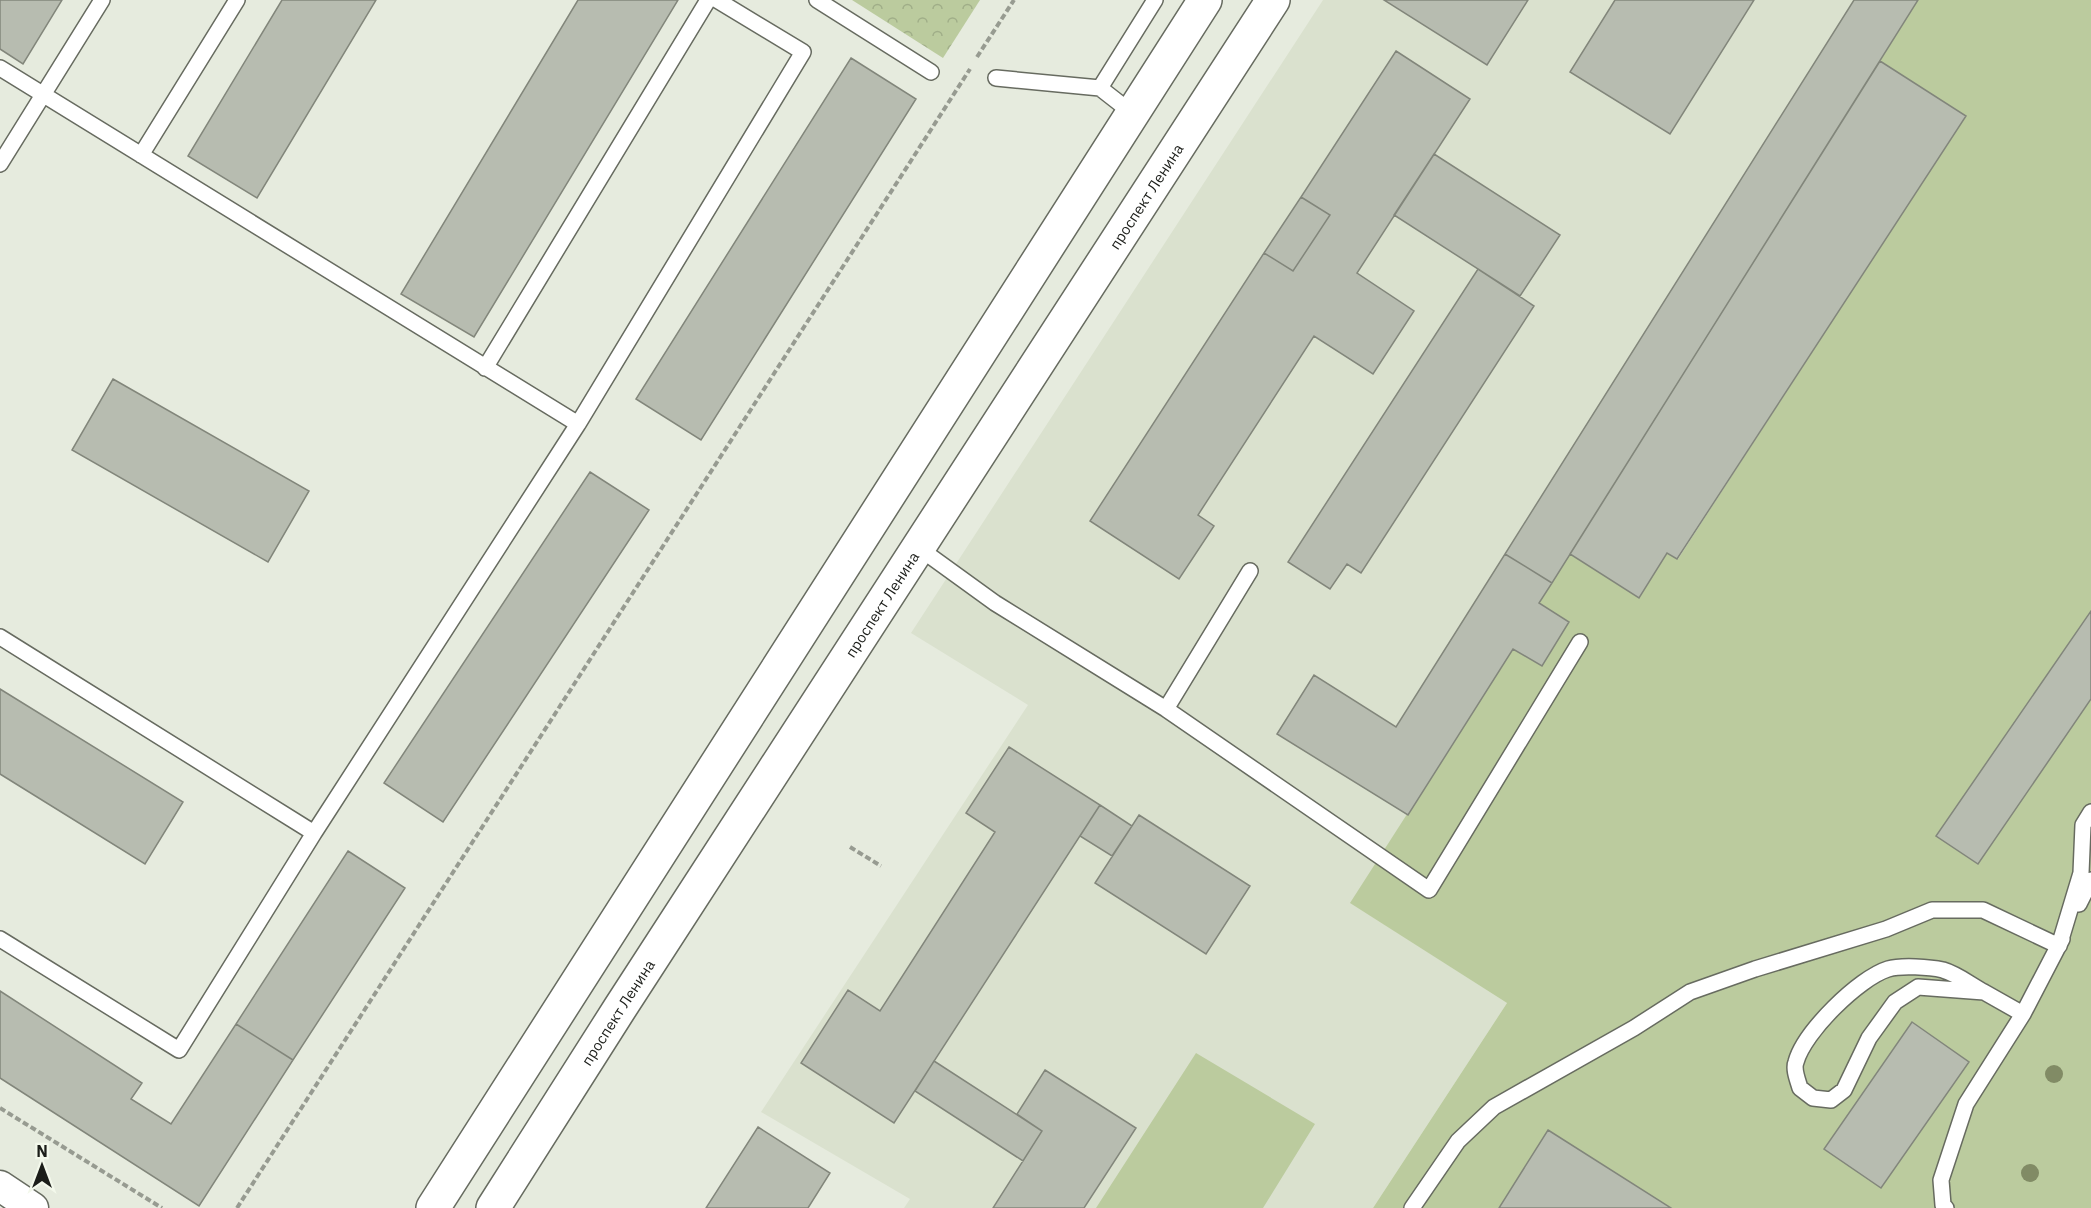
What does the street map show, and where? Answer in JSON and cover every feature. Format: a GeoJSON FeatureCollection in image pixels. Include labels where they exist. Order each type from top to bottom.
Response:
{"type":"FeatureCollection","features":[{"type":"Feature","properties":{"kind":"main road"},"geometry":{"type":"LineString","coordinates":[[433,1208],[1204,0]]}},
{"type":"Feature","properties":{"kind":"main road","name":"проспект Ленина"},"geometry":{"type":"LineString","coordinates":[[493,1208],[1273,0]]}},
{"type":"Feature","properties":{"kind":"street"},"geometry":{"type":"LineString","coordinates":[[0,1186],[33,1208]]}},
{"type":"Feature","properties":{"kind":"lane"},"geometry":{"type":"LineString","coordinates":[[0,164],[102,0]]}},
{"type":"Feature","properties":{"kind":"lane"},"geometry":{"type":"LineString","coordinates":[[141,155],[237,0]]}},
{"type":"Feature","properties":{"kind":"lane"},"geometry":{"type":"LineString","coordinates":[[485,368],[708,0]]}},
{"type":"Feature","properties":{"kind":"lane"},"geometry":{"type":"LineString","coordinates":[[0,939],[178,1050],[314,833],[578,424],[803,52],[717,0]]}},
{"type":"Feature","properties":{"kind":"lane"},"geometry":{"type":"LineString","coordinates":[[817,0],[931,72]]}},
{"type":"Feature","properties":{"kind":"lane"},"geometry":{"type":"LineString","coordinates":[[1100,88],[1155,0]]}},
{"type":"Feature","properties":{"kind":"lane"},"geometry":{"type":"LineString","coordinates":[[0,68],[578,424]]}},
{"type":"Feature","properties":{"kind":"lane"},"geometry":{"type":"LineString","coordinates":[[996,78],[1100,88],[1132,113]]}},
{"type":"Feature","properties":{"kind":"lane"},"geometry":{"type":"LineString","coordinates":[[919,548],[995,603],[1166,709],[1429,890],[1580,642]]}},
{"type":"Feature","properties":{"kind":"lane"},"geometry":{"type":"LineString","coordinates":[[1166,709],[1250,572]]}},
{"type":"Feature","properties":{"kind":"lane"},"geometry":{"type":"LineString","coordinates":[[0,638],[314,833]]}},
{"type":"Feature","properties":{"kind":"lane"},"geometry":{"type":"LineString","coordinates":[[2059,946],[2081,873],[2083,825],[2091,813]]}},
{"type":"Feature","properties":{"kind":"lane"},"geometry":{"type":"LineString","coordinates":[[1946,1208],[1943,1205],[1941,1180],[1966,1104],[2023,1014],[2091,880]]}},
{"type":"Feature","properties":{"kind":"lane"},"geometry":{"type":"LineString","coordinates":[[1412,1208],[1458,1141],[1494,1107],[1634,1028],[1690,992],[1755,969],[1886,929],[1932,910],[1983,910],[2059,946]]}},
{"type":"Feature","properties":{"kind":"lane"},"geometry":{"type":"LineString","coordinates":[[1984,992],[1918,987],[1895,1002],[1869,1038],[1844,1090],[1831,1100],[1813,1098],[1800,1089],[1795,1063],[1806,1042],[1829,1012],[1855,988],[1888,969],[1914,967],[1944,970],[1984,992],[2023,1014]]}},
{"type":"Feature","properties":{"kind":"path"},"geometry":{"type":"LineString","coordinates":[[976,59],[1014,0]]}},
{"type":"Feature","properties":{"kind":"path"},"geometry":{"type":"LineString","coordinates":[[237,1208],[971,67]]}},
{"type":"Feature","properties":{"kind":"path"},"geometry":{"type":"LineString","coordinates":[[931,72],[996,78]]}},
{"type":"Feature","properties":{"kind":"path"},"geometry":{"type":"LineString","coordinates":[[850,847],[882,866]]}},
{"type":"Feature","properties":{"kind":"path"},"geometry":{"type":"LineString","coordinates":[[0,1108],[162,1208]]}},
{"type":"Feature","properties":{"kind":"shaded area"},"geometry":{"type":"Polygon","coordinates":[[[1323,0],[1918,0],[1539,603],[1569,622],[1542,666],[1513,649],[1351,903],[1507,1003],[1373,1208],[904,1208],[910,1199],[761,1112],[1028,705],[911,633],[1323,0]]]}},
{"type":"Feature","properties":{"kind":"green space"},"geometry":{"type":"Polygon","coordinates":[[[852,0],[980,0],[943,58],[852,0]]]}},
{"type":"Feature","properties":{"kind":"green space"},"geometry":{"type":"Polygon","coordinates":[[[1918,0],[2091,0],[2091,1208],[1373,1208],[1507,1003],[1350,903],[1513,649],[1542,666],[1569,622],[1539,603],[1570,554],[1639,598],[1667,553],[1678,559],[1965,116],[1880,61],[1918,0]]]}},
{"type":"Feature","properties":{"kind":"green space"},"geometry":{"type":"Polygon","coordinates":[[[1196,1053],[1315,1124],[1263,1208],[1096,1208],[1196,1053]]]}},
{"type":"Feature","properties":{"kind":"building"},"geometry":{"type":"Polygon","coordinates":[[[0,0],[62,0],[23,64],[0,49],[0,0]]]}},
{"type":"Feature","properties":{"kind":"building"},"geometry":{"type":"Polygon","coordinates":[[[282,0],[376,0],[257,198],[188,156],[282,0]]]}},
{"type":"Feature","properties":{"kind":"building"},"geometry":{"type":"Polygon","coordinates":[[[578,0],[678,0],[474,337],[401,294],[578,0]]]}},
{"type":"Feature","properties":{"kind":"building"},"geometry":{"type":"Polygon","coordinates":[[[1384,0],[1528,0],[1487,65],[1384,0]]]}},
{"type":"Feature","properties":{"kind":"building"},"geometry":{"type":"Polygon","coordinates":[[[1615,0],[1754,0],[1670,134],[1570,72],[1615,0]]]}},
{"type":"Feature","properties":{"kind":"building"},"geometry":{"type":"Polygon","coordinates":[[[1854,0],[1918,0],[1552,583],[1505,554],[1854,0]]]}},
{"type":"Feature","properties":{"kind":"building"},"geometry":{"type":"Polygon","coordinates":[[[1396,51],[1470,99],[1357,273],[1414,311],[1373,374],[1314,336],[1198,515],[1214,526],[1179,579],[1090,521],[1264,253],[1293,271],[1330,215],[1301,197],[1396,51]]]}},
{"type":"Feature","properties":{"kind":"building"},"geometry":{"type":"Polygon","coordinates":[[[851,58],[916,99],[701,440],[636,399],[851,58]]]}},
{"type":"Feature","properties":{"kind":"building"},"geometry":{"type":"Polygon","coordinates":[[[1880,61],[1966,116],[1677,559],[1667,553],[1639,598],[1570,554],[1880,61]]]}},
{"type":"Feature","properties":{"kind":"building"},"geometry":{"type":"Polygon","coordinates":[[[1434,154],[1560,235],[1520,296],[1394,215],[1434,154]]]}},
{"type":"Feature","properties":{"kind":"building"},"geometry":{"type":"Polygon","coordinates":[[[1301,197],[1330,215],[1293,271],[1264,253],[1301,197]]]}},
{"type":"Feature","properties":{"kind":"building"},"geometry":{"type":"Polygon","coordinates":[[[1478,269],[1534,306],[1361,573],[1347,564],[1330,589],[1288,562],[1478,269]]]}},
{"type":"Feature","properties":{"kind":"building"},"geometry":{"type":"Polygon","coordinates":[[[113,379],[309,491],[268,562],[72,450],[113,379]]]}},
{"type":"Feature","properties":{"kind":"building"},"geometry":{"type":"Polygon","coordinates":[[[590,472],[649,510],[443,822],[384,783],[590,472]]]}},
{"type":"Feature","properties":{"kind":"building"},"geometry":{"type":"Polygon","coordinates":[[[1505,554],[1552,583],[1539,603],[1569,622],[1542,666],[1513,649],[1408,815],[1277,734],[1314,675],[1396,727],[1505,554]]]}},
{"type":"Feature","properties":{"kind":"building"},"geometry":{"type":"Polygon","coordinates":[[[2091,611],[2091,699],[1978,864],[1936,836],[2091,611]]]}},
{"type":"Feature","properties":{"kind":"building"},"geometry":{"type":"Polygon","coordinates":[[[0,689],[183,802],[145,864],[0,774],[0,689]]]}},
{"type":"Feature","properties":{"kind":"building"},"geometry":{"type":"Polygon","coordinates":[[[1009,747],[1100,805],[894,1123],[801,1063],[848,990],[880,1011],[995,832],[966,813],[1009,747]]]}},
{"type":"Feature","properties":{"kind":"building"},"geometry":{"type":"Polygon","coordinates":[[[1100,805],[1132,826],[1112,856],[1080,836],[1100,805]]]}},
{"type":"Feature","properties":{"kind":"building"},"geometry":{"type":"Polygon","coordinates":[[[1139,815],[1250,886],[1206,954],[1095,883],[1139,815]]]}},
{"type":"Feature","properties":{"kind":"building"},"geometry":{"type":"Polygon","coordinates":[[[348,851],[405,888],[293,1060],[236,1024],[348,851]]]}},
{"type":"Feature","properties":{"kind":"building"},"geometry":{"type":"Polygon","coordinates":[[[0,991],[142,1083],[131,1099],[171,1124],[236,1024],[293,1060],[199,1206],[0,1078],[0,991]]]}},
{"type":"Feature","properties":{"kind":"building"},"geometry":{"type":"Polygon","coordinates":[[[1912,1022],[1969,1062],[1881,1188],[1824,1149],[1912,1022]]]}},
{"type":"Feature","properties":{"kind":"building"},"geometry":{"type":"Polygon","coordinates":[[[934,1061],[1042,1131],[1023,1161],[915,1091],[934,1061]]]}},
{"type":"Feature","properties":{"kind":"building"},"geometry":{"type":"Polygon","coordinates":[[[1045,1070],[1136,1128],[1084,1208],[993,1208],[1042,1131],[1017,1114],[1045,1070]]]}},
{"type":"Feature","properties":{"kind":"building"},"geometry":{"type":"Polygon","coordinates":[[[758,1127],[830,1173],[808,1208],[706,1208],[758,1127]]]}},
{"type":"Feature","properties":{"kind":"building"},"geometry":{"type":"Polygon","coordinates":[[[1548,1130],[1671,1208],[1499,1208],[1548,1130]]]}}]}
